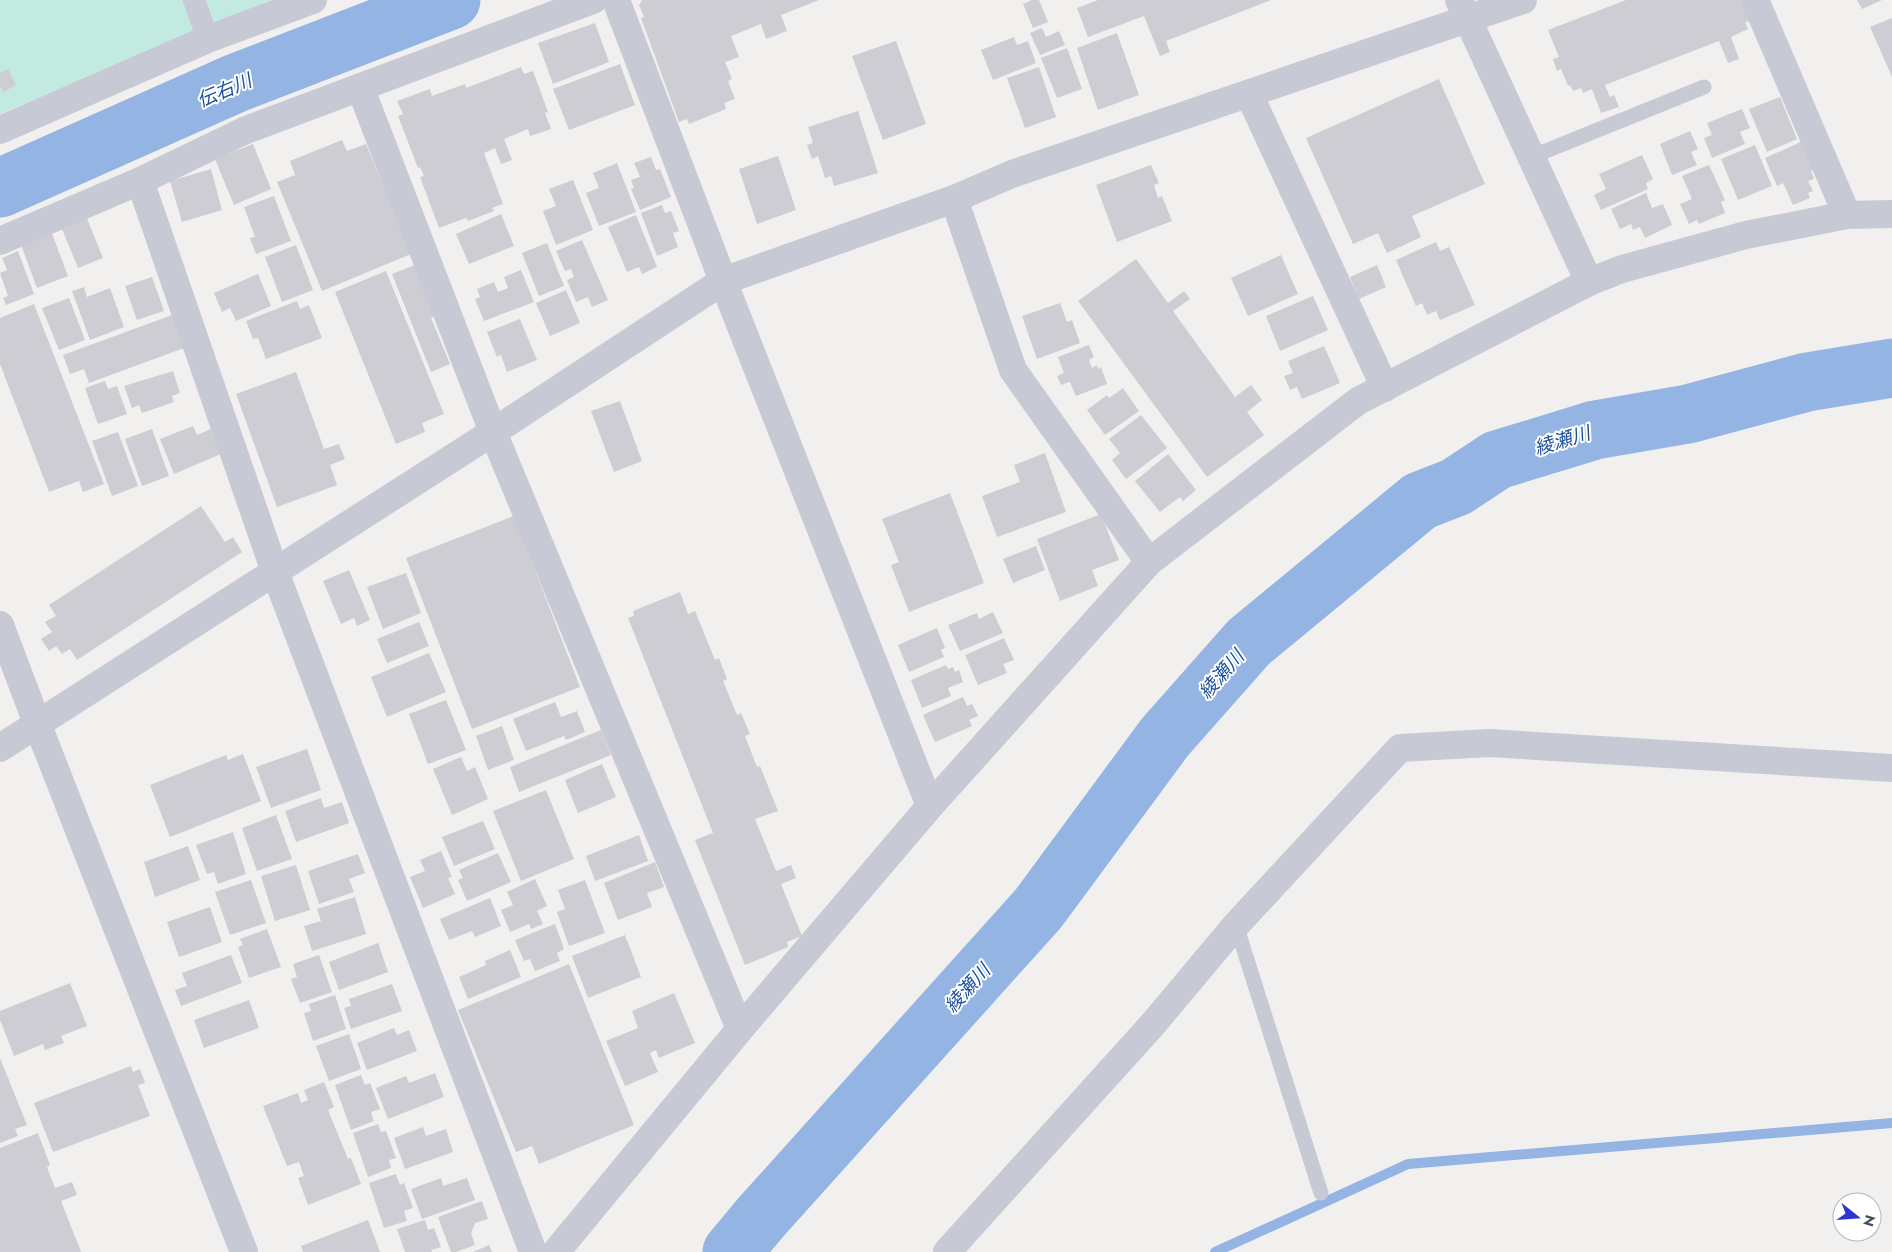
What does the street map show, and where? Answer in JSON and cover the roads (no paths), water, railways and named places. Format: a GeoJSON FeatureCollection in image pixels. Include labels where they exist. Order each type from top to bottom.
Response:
{"type":"FeatureCollection","features":[{"type":"Feature","properties":{"kind":"street"},"geometry":{"type":"LineString","coordinates":[[194,0],[208,38]]}},
{"type":"Feature","properties":{"kind":"street"},"geometry":{"type":"LineString","coordinates":[[0,130],[208,38],[313,0]]}},
{"type":"Feature","properties":{"kind":"street"},"geometry":{"type":"LineString","coordinates":[[0,241],[140,181],[246,130],[593,0]]}},
{"type":"Feature","properties":{"kind":"street"},"geometry":{"type":"LineString","coordinates":[[616,0],[723,281],[930,806]]}},
{"type":"Feature","properties":{"kind":"street"},"geometry":{"type":"LineString","coordinates":[[0,748],[493,432],[723,281],[954,199],[1012,174],[1249,94],[1463,10],[1523,0]]}},
{"type":"Feature","properties":{"kind":"street"},"geometry":{"type":"LineString","coordinates":[[1755,0],[1846,215]]}},
{"type":"Feature","properties":{"kind":"street"},"geometry":{"type":"LineString","coordinates":[[1463,10],[1589,282]]}},
{"type":"Feature","properties":{"kind":"street"},"geometry":{"type":"LineString","coordinates":[[360,87],[493,432],[740,1029]]}},
{"type":"Feature","properties":{"kind":"street"},"geometry":{"type":"LineString","coordinates":[[1249,94],[1385,388]]}},
{"type":"Feature","properties":{"kind":"street"},"geometry":{"type":"LineString","coordinates":[[140,181],[275,572],[533,1252]]}},
{"type":"Feature","properties":{"kind":"street"},"geometry":{"type":"LineString","coordinates":[[954,199],[1013,370],[1150,562]]}},
{"type":"Feature","properties":{"kind":"street"},"geometry":{"type":"LineString","coordinates":[[556,1252],[740,1029],[930,806],[1150,562],[1358,401],[1589,282],[1622,269],[1746,235],[1846,215],[1892,214]]}},
{"type":"Feature","properties":{"kind":"street"},"geometry":{"type":"LineString","coordinates":[[0,625],[244,1252]]}},
{"type":"Feature","properties":{"kind":"street"},"geometry":{"type":"LineString","coordinates":[[947,1252],[1154,1024],[1236,925],[1400,748],[1489,743],[1892,768]]}},
{"type":"Feature","properties":{"kind":"lane"},"geometry":{"type":"LineString","coordinates":[[1531,157],[1704,87]]}},
{"type":"Feature","properties":{"kind":"lane"},"geometry":{"type":"LineString","coordinates":[[1236,925],[1321,1193]]}},
{"type":"Feature","properties":{"kind":"waterway","name":"伝右川"},"geometry":{"type":"LineString","coordinates":[[0,188],[236,83],[451,0]]}},
{"type":"Feature","properties":{"kind":"waterway","name":"綾瀬川"},"geometry":{"type":"LineString","coordinates":[[732,1252],[762,1216],[1038,909],[1165,737],[1249,642],[1420,501],[1456,487],[1497,460],[1595,430],[1688,414],[1807,382],[1892,368]]}},
{"type":"Feature","properties":{"kind":"waterway"},"geometry":{"type":"LineString","coordinates":[[1215,1252],[1408,1164],[1892,1123]]}}]}
